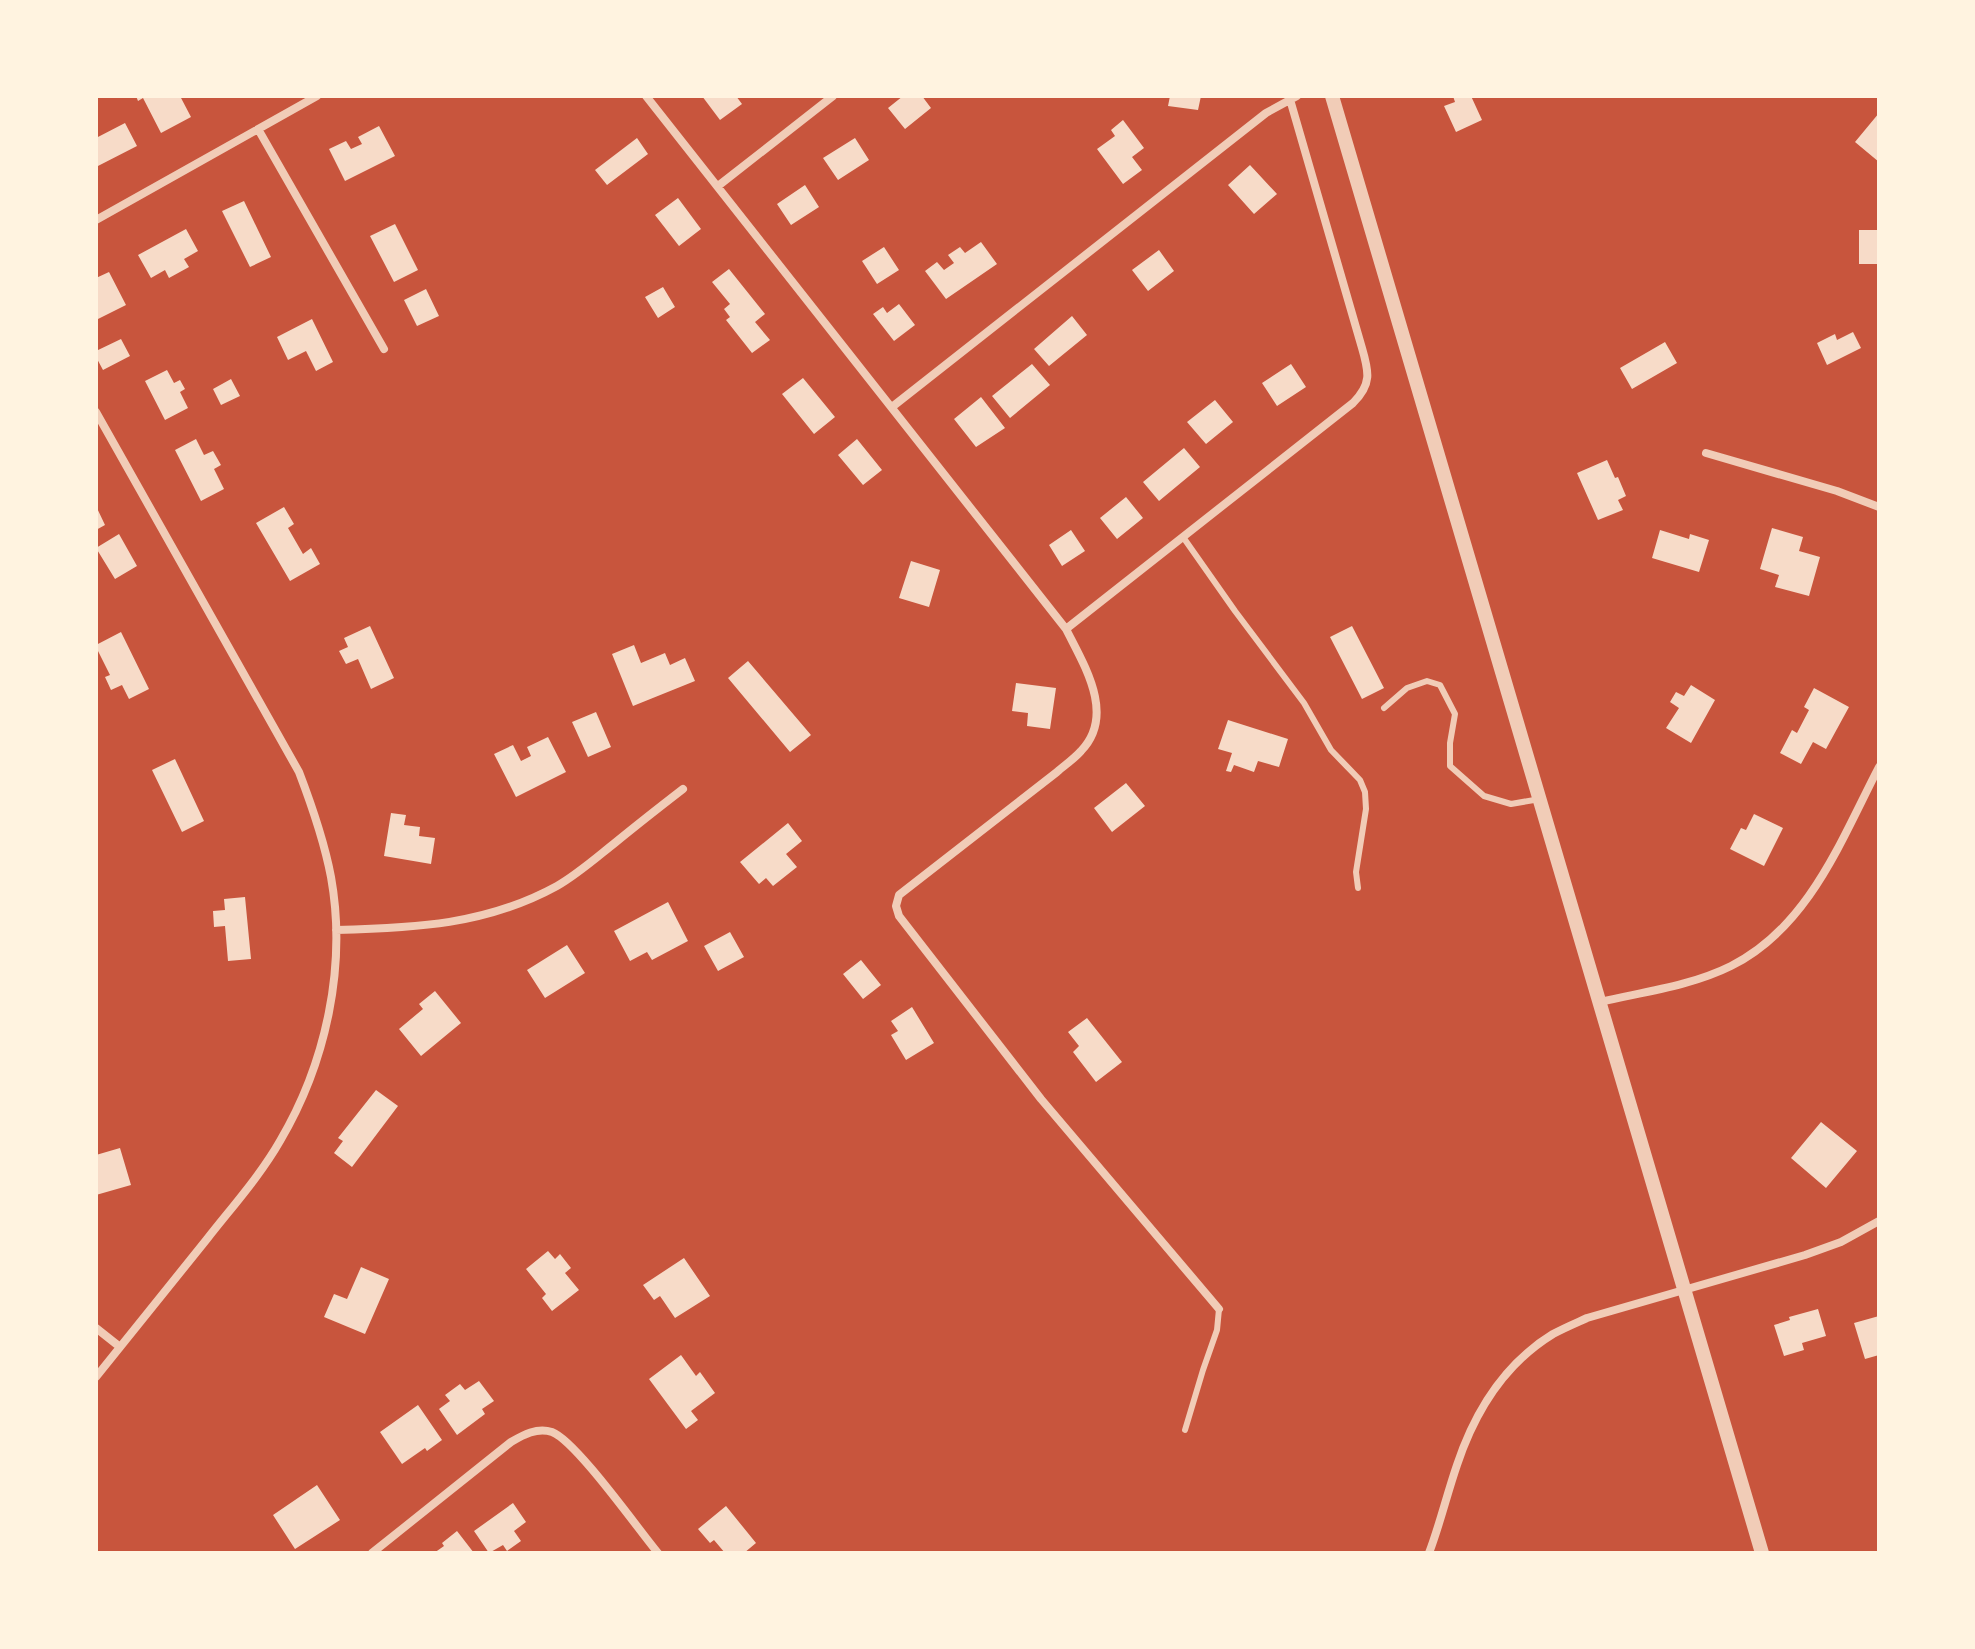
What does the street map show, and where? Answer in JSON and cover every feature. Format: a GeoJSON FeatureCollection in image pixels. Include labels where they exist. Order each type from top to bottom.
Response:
{"type":"FeatureCollection","features":[{"type":"Feature","properties":{"kind":"street"},"geometry":{"type":"LineString","coordinates":[[96,220],[317,96]]}},
{"type":"Feature","properties":{"kind":"street"},"geometry":{"type":"LineString","coordinates":[[646,96],[1066,629],[1089,676],[1097,702],[1097,721],[1092,737],[1083,750],[899,895],[896,906],[899,916],[1041,1099],[1219,1309]]}},
{"type":"Feature","properties":{"kind":"street"},"geometry":{"type":"LineString","coordinates":[[718,186],[833,96]]}},
{"type":"Feature","properties":{"kind":"street"},"geometry":{"type":"LineString","coordinates":[[1332,96],[1762,1553]]}},
{"type":"Feature","properties":{"kind":"street"},"geometry":{"type":"LineString","coordinates":[[892,407],[1266,113],[1292,97],[1362,348],[1368,382],[1353,403],[1066,629]]}},
{"type":"Feature","properties":{"kind":"street"},"geometry":{"type":"LineString","coordinates":[[258,129],[384,349]]}},
{"type":"Feature","properties":{"kind":"street"},"geometry":{"type":"LineString","coordinates":[[96,412],[299,772],[321,833],[331,877],[336,930],[335,968],[325,1027],[317,1057],[280,1142],[263,1168],[96,1377]]}},
{"type":"Feature","properties":{"kind":"street"},"geometry":{"type":"LineString","coordinates":[[1706,453],[1837,491],[1879,507]]}},
{"type":"Feature","properties":{"kind":"street"},"geometry":{"type":"LineString","coordinates":[[1600,1002],[1673,986],[1729,968],[1775,936],[1809,896],[1879,767]]}},
{"type":"Feature","properties":{"kind":"street"},"geometry":{"type":"LineString","coordinates":[[336,930],[436,925],[496,912],[527,901],[592,861],[683,789]]}},
{"type":"Feature","properties":{"kind":"street"},"geometry":{"type":"LineString","coordinates":[[1429,1553],[1469,1433],[1488,1398],[1514,1365],[1534,1348],[1555,1333],[1587,1318],[1817,1251],[1879,1221]]}},
{"type":"Feature","properties":{"kind":"street"},"geometry":{"type":"LineString","coordinates":[[96,1328],[120,1347]]}},
{"type":"Feature","properties":{"kind":"street"},"geometry":{"type":"LineString","coordinates":[[372,1553],[511,1442],[526,1433],[541,1431],[553,1433],[569,1444],[658,1553]]}},
{"type":"Feature","properties":{"kind":"lane"},"geometry":{"type":"LineString","coordinates":[[1183,537],[1304,703],[1331,750],[1360,780],[1365,792],[1366,809],[1356,872],[1358,888]]}},
{"type":"Feature","properties":{"kind":"lane"},"geometry":{"type":"LineString","coordinates":[[1384,708],[1407,688],[1427,681],[1440,685],[1455,714],[1450,766],[1484,796],[1511,804],[1540,799]]}},
{"type":"Feature","properties":{"kind":"lane"},"geometry":{"type":"LineString","coordinates":[[1185,1430],[1217,1330],[1219,1309]]}},
{"type":"Feature","properties":{"kind":"building"},"geometry":{"type":"Polygon","coordinates":[[[136,96],[180,96],[191,117],[161,133],[143,98],[138,101],[136,96]]]}},
{"type":"Feature","properties":{"kind":"building"},"geometry":{"type":"Polygon","coordinates":[[[702,96],[736,96],[742,104],[720,120],[702,96]]]}},
{"type":"Feature","properties":{"kind":"building"},"geometry":{"type":"Polygon","coordinates":[[[903,96],[922,96],[931,108],[905,129],[888,108],[903,96]]]}},
{"type":"Feature","properties":{"kind":"building"},"geometry":{"type":"Polygon","coordinates":[[[1170,96],[1201,96],[1198,110],[1168,106],[1170,96]]]}},
{"type":"Feature","properties":{"kind":"building"},"geometry":{"type":"Polygon","coordinates":[[[1453,96],[1471,96],[1482,120],[1456,132],[1444,106],[1455,102],[1453,96]]]}},
{"type":"Feature","properties":{"kind":"building"},"geometry":{"type":"Polygon","coordinates":[[[1879,113],[1879,162],[1855,142],[1879,113]]]}},
{"type":"Feature","properties":{"kind":"building"},"geometry":{"type":"Polygon","coordinates":[[[1123,120],[1144,148],[1132,157],[1142,170],[1123,184],[1097,149],[1115,136],[1111,130],[1123,120]]]}},
{"type":"Feature","properties":{"kind":"building"},"geometry":{"type":"Polygon","coordinates":[[[125,123],[137,146],[96,167],[96,138],[125,123]]]}},
{"type":"Feature","properties":{"kind":"building"},"geometry":{"type":"Polygon","coordinates":[[[379,126],[395,156],[345,181],[329,149],[346,141],[351,149],[362,144],[358,137],[379,126]]]}},
{"type":"Feature","properties":{"kind":"building"},"geometry":{"type":"Polygon","coordinates":[[[637,138],[648,154],[607,185],[595,170],[637,138]]]}},
{"type":"Feature","properties":{"kind":"building"},"geometry":{"type":"Polygon","coordinates":[[[855,138],[869,160],[838,180],[823,158],[855,138]]]}},
{"type":"Feature","properties":{"kind":"building"},"geometry":{"type":"Polygon","coordinates":[[[1250,165],[1277,194],[1254,214],[1228,185],[1250,165]]]}},
{"type":"Feature","properties":{"kind":"building"},"geometry":{"type":"Polygon","coordinates":[[[805,185],[819,207],[791,225],[777,204],[805,185]]]}},
{"type":"Feature","properties":{"kind":"building"},"geometry":{"type":"Polygon","coordinates":[[[678,198],[701,229],[679,246],[655,215],[678,198]]]}},
{"type":"Feature","properties":{"kind":"building"},"geometry":{"type":"Polygon","coordinates":[[[244,201],[271,257],[250,267],[222,211],[244,201]]]}},
{"type":"Feature","properties":{"kind":"building"},"geometry":{"type":"Polygon","coordinates":[[[395,224],[418,270],[394,282],[370,236],[395,224]]]}},
{"type":"Feature","properties":{"kind":"building"},"geometry":{"type":"Polygon","coordinates":[[[186,229],[198,251],[184,259],[189,267],[169,278],[165,270],[151,278],[138,255],[186,229]]]}},
{"type":"Feature","properties":{"kind":"building"},"geometry":{"type":"Polygon","coordinates":[[[1859,230],[1879,230],[1879,264],[1859,264],[1859,230]]]}},
{"type":"Feature","properties":{"kind":"building"},"geometry":{"type":"Polygon","coordinates":[[[981,242],[997,264],[946,299],[925,271],[937,262],[944,270],[954,263],[948,255],[960,247],[965,253],[981,242]]]}},
{"type":"Feature","properties":{"kind":"building"},"geometry":{"type":"Polygon","coordinates":[[[884,247],[899,270],[877,284],[862,261],[884,247]]]}},
{"type":"Feature","properties":{"kind":"building"},"geometry":{"type":"Polygon","coordinates":[[[1159,250],[1174,271],[1148,291],[1132,270],[1159,250]]]}},
{"type":"Feature","properties":{"kind":"building"},"geometry":{"type":"Polygon","coordinates":[[[729,269],[765,314],[755,322],[770,340],[752,353],[726,320],[730,317],[724,309],[730,304],[712,282],[729,269]]]}},
{"type":"Feature","properties":{"kind":"building"},"geometry":{"type":"Polygon","coordinates":[[[109,272],[126,305],[96,320],[96,278],[109,272]]]}},
{"type":"Feature","properties":{"kind":"building"},"geometry":{"type":"Polygon","coordinates":[[[663,287],[675,307],[658,318],[645,297],[663,287]]]}},
{"type":"Feature","properties":{"kind":"building"},"geometry":{"type":"Polygon","coordinates":[[[426,289],[439,316],[417,326],[404,300],[426,289]]]}},
{"type":"Feature","properties":{"kind":"building"},"geometry":{"type":"Polygon","coordinates":[[[899,304],[915,325],[894,341],[873,314],[883,307],[887,313],[899,304]]]}},
{"type":"Feature","properties":{"kind":"building"},"geometry":{"type":"Polygon","coordinates":[[[1072,316],[1087,335],[1049,366],[1034,349],[1072,316]]]}},
{"type":"Feature","properties":{"kind":"building"},"geometry":{"type":"Polygon","coordinates":[[[312,319],[333,362],[316,371],[306,351],[288,360],[277,337],[312,319]]]}},
{"type":"Feature","properties":{"kind":"building"},"geometry":{"type":"Polygon","coordinates":[[[1853,332],[1861,348],[1827,365],[1817,343],[1835,334],[1837,340],[1853,332]]]}},
{"type":"Feature","properties":{"kind":"building"},"geometry":{"type":"Polygon","coordinates":[[[121,339],[130,356],[103,370],[96,351],[121,339]]]}},
{"type":"Feature","properties":{"kind":"building"},"geometry":{"type":"Polygon","coordinates":[[[1665,342],[1677,363],[1632,389],[1620,368],[1665,342]]]}},
{"type":"Feature","properties":{"kind":"building"},"geometry":{"type":"Polygon","coordinates":[[[1032,364],[1050,385],[1010,418],[992,396],[1032,364]]]}},
{"type":"Feature","properties":{"kind":"building"},"geometry":{"type":"Polygon","coordinates":[[[1291,364],[1306,387],[1277,406],[1262,383],[1291,364]]]}},
{"type":"Feature","properties":{"kind":"building"},"geometry":{"type":"Polygon","coordinates":[[[167,370],[174,383],[180,380],[185,389],[180,392],[188,408],[165,420],[145,381],[167,370]]]}},
{"type":"Feature","properties":{"kind":"building"},"geometry":{"type":"Polygon","coordinates":[[[803,378],[835,417],[814,434],[782,394],[803,378]]]}},
{"type":"Feature","properties":{"kind":"building"},"geometry":{"type":"Polygon","coordinates":[[[231,379],[240,396],[221,405],[213,389],[231,379]]]}},
{"type":"Feature","properties":{"kind":"building"},"geometry":{"type":"Polygon","coordinates":[[[981,397],[1005,428],[976,447],[954,419],[981,397]]]}},
{"type":"Feature","properties":{"kind":"building"},"geometry":{"type":"Polygon","coordinates":[[[1215,400],[1233,422],[1206,444],[1187,422],[1215,400]]]}},
{"type":"Feature","properties":{"kind":"building"},"geometry":{"type":"Polygon","coordinates":[[[196,439],[204,455],[213,451],[221,465],[214,469],[224,489],[201,501],[175,450],[196,439]]]}},
{"type":"Feature","properties":{"kind":"building"},"geometry":{"type":"Polygon","coordinates":[[[857,439],[882,470],[863,485],[838,455],[857,439]]]}},
{"type":"Feature","properties":{"kind":"building"},"geometry":{"type":"Polygon","coordinates":[[[1184,448],[1200,467],[1159,501],[1143,482],[1184,448]]]}},
{"type":"Feature","properties":{"kind":"building"},"geometry":{"type":"Polygon","coordinates":[[[1607,460],[1626,496],[1618,500],[1623,510],[1598,520],[1577,473],[1607,460]]]}},
{"type":"Feature","properties":{"kind":"building"},"geometry":{"type":"Polygon","coordinates":[[[1126,497],[1143,518],[1117,539],[1100,518],[1126,497]]]}},
{"type":"Feature","properties":{"kind":"building"},"geometry":{"type":"Polygon","coordinates":[[[96,506],[105,525],[96,530],[96,506]]]}},
{"type":"Feature","properties":{"kind":"building"},"geometry":{"type":"Polygon","coordinates":[[[284,507],[294,524],[288,528],[303,554],[311,548],[320,564],[290,581],[256,523],[284,507]]]}},
{"type":"Feature","properties":{"kind":"building"},"geometry":{"type":"Polygon","coordinates":[[[1772,528],[1803,537],[1799,551],[1820,557],[1809,596],[1775,587],[1779,575],[1760,569],[1772,528]]]}},
{"type":"Feature","properties":{"kind":"building"},"geometry":{"type":"Polygon","coordinates":[[[1071,530],[1085,551],[1062,566],[1049,545],[1071,530]]]}},
{"type":"Feature","properties":{"kind":"building"},"geometry":{"type":"Polygon","coordinates":[[[1660,530],[1689,539],[1690,534],[1709,540],[1699,572],[1652,558],[1660,530]]]}},
{"type":"Feature","properties":{"kind":"building"},"geometry":{"type":"Polygon","coordinates":[[[119,534],[137,566],[115,579],[96,548],[119,534]]]}},
{"type":"Feature","properties":{"kind":"building"},"geometry":{"type":"Polygon","coordinates":[[[911,561],[940,570],[929,607],[899,598],[911,561]]]}},
{"type":"Feature","properties":{"kind":"building"},"geometry":{"type":"Polygon","coordinates":[[[370,626],[394,678],[371,689],[358,659],[346,664],[339,651],[348,647],[344,638],[370,626]]]}},
{"type":"Feature","properties":{"kind":"building"},"geometry":{"type":"Polygon","coordinates":[[[1352,626],[1384,688],[1362,699],[1330,637],[1352,626]]]}},
{"type":"Feature","properties":{"kind":"building"},"geometry":{"type":"Polygon","coordinates":[[[121,632],[149,689],[129,699],[122,685],[111,690],[105,677],[110,675],[96,647],[121,632]]]}},
{"type":"Feature","properties":{"kind":"building"},"geometry":{"type":"Polygon","coordinates":[[[634,645],[641,663],[665,653],[670,665],[685,658],[695,681],[633,706],[612,654],[634,645]]]}},
{"type":"Feature","properties":{"kind":"building"},"geometry":{"type":"Polygon","coordinates":[[[748,661],[811,735],[790,752],[728,678],[748,661]]]}},
{"type":"Feature","properties":{"kind":"building"},"geometry":{"type":"Polygon","coordinates":[[[1016,683],[1056,688],[1050,729],[1027,726],[1028,713],[1012,711],[1016,683]]]}},
{"type":"Feature","properties":{"kind":"building"},"geometry":{"type":"Polygon","coordinates":[[[1691,685],[1715,700],[1691,743],[1666,728],[1679,708],[1670,702],[1676,692],[1684,696],[1691,685]]]}},
{"type":"Feature","properties":{"kind":"building"},"geometry":{"type":"Polygon","coordinates":[[[1814,688],[1849,707],[1826,749],[1813,742],[1801,764],[1780,753],[1792,730],[1797,733],[1809,710],[1804,707],[1814,688]]]}},
{"type":"Feature","properties":{"kind":"building"},"geometry":{"type":"Polygon","coordinates":[[[596,712],[611,747],[588,757],[572,722],[596,712]]]}},
{"type":"Feature","properties":{"kind":"building"},"geometry":{"type":"Polygon","coordinates":[[[1228,720],[1288,739],[1279,767],[1258,761],[1254,772],[1234,765],[1231,772],[1226,771],[1232,753],[1218,749],[1228,720]]]}},
{"type":"Feature","properties":{"kind":"building"},"geometry":{"type":"Polygon","coordinates":[[[548,737],[566,772],[516,797],[494,754],[513,745],[521,761],[531,756],[527,747],[548,737]]]}},
{"type":"Feature","properties":{"kind":"building"},"geometry":{"type":"Polygon","coordinates":[[[175,759],[204,821],[182,832],[152,770],[175,759]]]}},
{"type":"Feature","properties":{"kind":"building"},"geometry":{"type":"Polygon","coordinates":[[[1126,783],[1145,806],[1112,832],[1094,808],[1126,783]]]}},
{"type":"Feature","properties":{"kind":"building"},"geometry":{"type":"Polygon","coordinates":[[[391,813],[406,815],[404,825],[420,827],[419,836],[435,838],[431,864],[384,856],[391,813]]]}},
{"type":"Feature","properties":{"kind":"building"},"geometry":{"type":"Polygon","coordinates":[[[1754,814],[1783,828],[1764,866],[1730,849],[1741,828],[1746,830],[1754,814]]]}},
{"type":"Feature","properties":{"kind":"building"},"geometry":{"type":"Polygon","coordinates":[[[788,823],[802,841],[786,854],[797,867],[773,886],[766,878],[759,884],[740,862],[788,823]]]}},
{"type":"Feature","properties":{"kind":"building"},"geometry":{"type":"Polygon","coordinates":[[[245,897],[251,959],[228,961],[225,926],[214,927],[213,911],[225,910],[224,899],[245,897]]]}},
{"type":"Feature","properties":{"kind":"building"},"geometry":{"type":"Polygon","coordinates":[[[668,902],[688,941],[652,960],[647,952],[630,961],[614,931],[668,902]]]}},
{"type":"Feature","properties":{"kind":"building"},"geometry":{"type":"Polygon","coordinates":[[[730,932],[744,957],[718,971],[704,946],[730,932]]]}},
{"type":"Feature","properties":{"kind":"building"},"geometry":{"type":"Polygon","coordinates":[[[567,945],[585,973],[545,998],[527,970],[567,945]]]}},
{"type":"Feature","properties":{"kind":"building"},"geometry":{"type":"Polygon","coordinates":[[[861,960],[881,985],[863,999],[843,974],[861,960]]]}},
{"type":"Feature","properties":{"kind":"building"},"geometry":{"type":"Polygon","coordinates":[[[435,991],[461,1023],[421,1056],[399,1029],[423,1009],[419,1004],[435,991]]]}},
{"type":"Feature","properties":{"kind":"building"},"geometry":{"type":"Polygon","coordinates":[[[912,1007],[934,1043],[906,1060],[891,1035],[898,1031],[891,1021],[912,1007]]]}},
{"type":"Feature","properties":{"kind":"building"},"geometry":{"type":"Polygon","coordinates":[[[1087,1018],[1122,1062],[1096,1082],[1073,1052],[1079,1046],[1068,1032],[1087,1018]]]}},
{"type":"Feature","properties":{"kind":"building"},"geometry":{"type":"Polygon","coordinates":[[[376,1090],[398,1106],[352,1167],[334,1153],[343,1141],[338,1138],[376,1090]]]}},
{"type":"Feature","properties":{"kind":"building"},"geometry":{"type":"Polygon","coordinates":[[[1821,1122],[1857,1151],[1826,1188],[1791,1158],[1821,1122]]]}},
{"type":"Feature","properties":{"kind":"building"},"geometry":{"type":"Polygon","coordinates":[[[120,1148],[131,1185],[96,1195],[96,1155],[120,1148]]]}},
{"type":"Feature","properties":{"kind":"building"},"geometry":{"type":"Polygon","coordinates":[[[548,1251],[555,1259],[560,1254],[571,1268],[565,1273],[579,1290],[552,1311],[542,1298],[546,1294],[526,1269],[548,1251]]]}},
{"type":"Feature","properties":{"kind":"building"},"geometry":{"type":"Polygon","coordinates":[[[684,1258],[710,1296],[675,1318],[660,1296],[654,1300],[643,1285],[684,1258]]]}},
{"type":"Feature","properties":{"kind":"building"},"geometry":{"type":"Polygon","coordinates":[[[361,1267],[389,1279],[365,1334],[324,1317],[334,1294],[347,1299],[361,1267]]]}},
{"type":"Feature","properties":{"kind":"building"},"geometry":{"type":"Polygon","coordinates":[[[1818,1309],[1826,1336],[1802,1343],[1804,1350],[1784,1356],[1774,1325],[1818,1309]]]}},
{"type":"Feature","properties":{"kind":"building"},"geometry":{"type":"Polygon","coordinates":[[[1879,1316],[1879,1355],[1865,1359],[1854,1323],[1879,1316]]]}},
{"type":"Feature","properties":{"kind":"building"},"geometry":{"type":"Polygon","coordinates":[[[681,1355],[696,1376],[700,1372],[715,1393],[691,1411],[698,1420],[686,1429],[649,1379],[681,1355]]]}},
{"type":"Feature","properties":{"kind":"building"},"geometry":{"type":"Polygon","coordinates":[[[479,1381],[494,1401],[482,1409],[485,1414],[457,1435],[439,1409],[450,1401],[445,1395],[460,1384],[465,1390],[479,1381]]]}},
{"type":"Feature","properties":{"kind":"building"},"geometry":{"type":"Polygon","coordinates":[[[418,1405],[442,1440],[402,1464],[380,1432],[418,1405]]]}},
{"type":"Feature","properties":{"kind":"building"},"geometry":{"type":"Polygon","coordinates":[[[317,1485],[340,1520],[295,1549],[273,1515],[317,1485]]]}},
{"type":"Feature","properties":{"kind":"building"},"geometry":{"type":"Polygon","coordinates":[[[513,1503],[526,1522],[514,1531],[521,1541],[507,1551],[503,1545],[489,1553],[474,1531],[513,1503]]]}},
{"type":"Feature","properties":{"kind":"building"},"geometry":{"type":"Polygon","coordinates":[[[726,1506],[756,1543],[744,1553],[725,1553],[714,1540],[710,1543],[698,1529],[726,1506]]]}},
{"type":"Feature","properties":{"kind":"building"},"geometry":{"type":"Polygon","coordinates":[[[457,1531],[474,1553],[434,1553],[444,1546],[442,1543],[457,1531]]]}}]}
